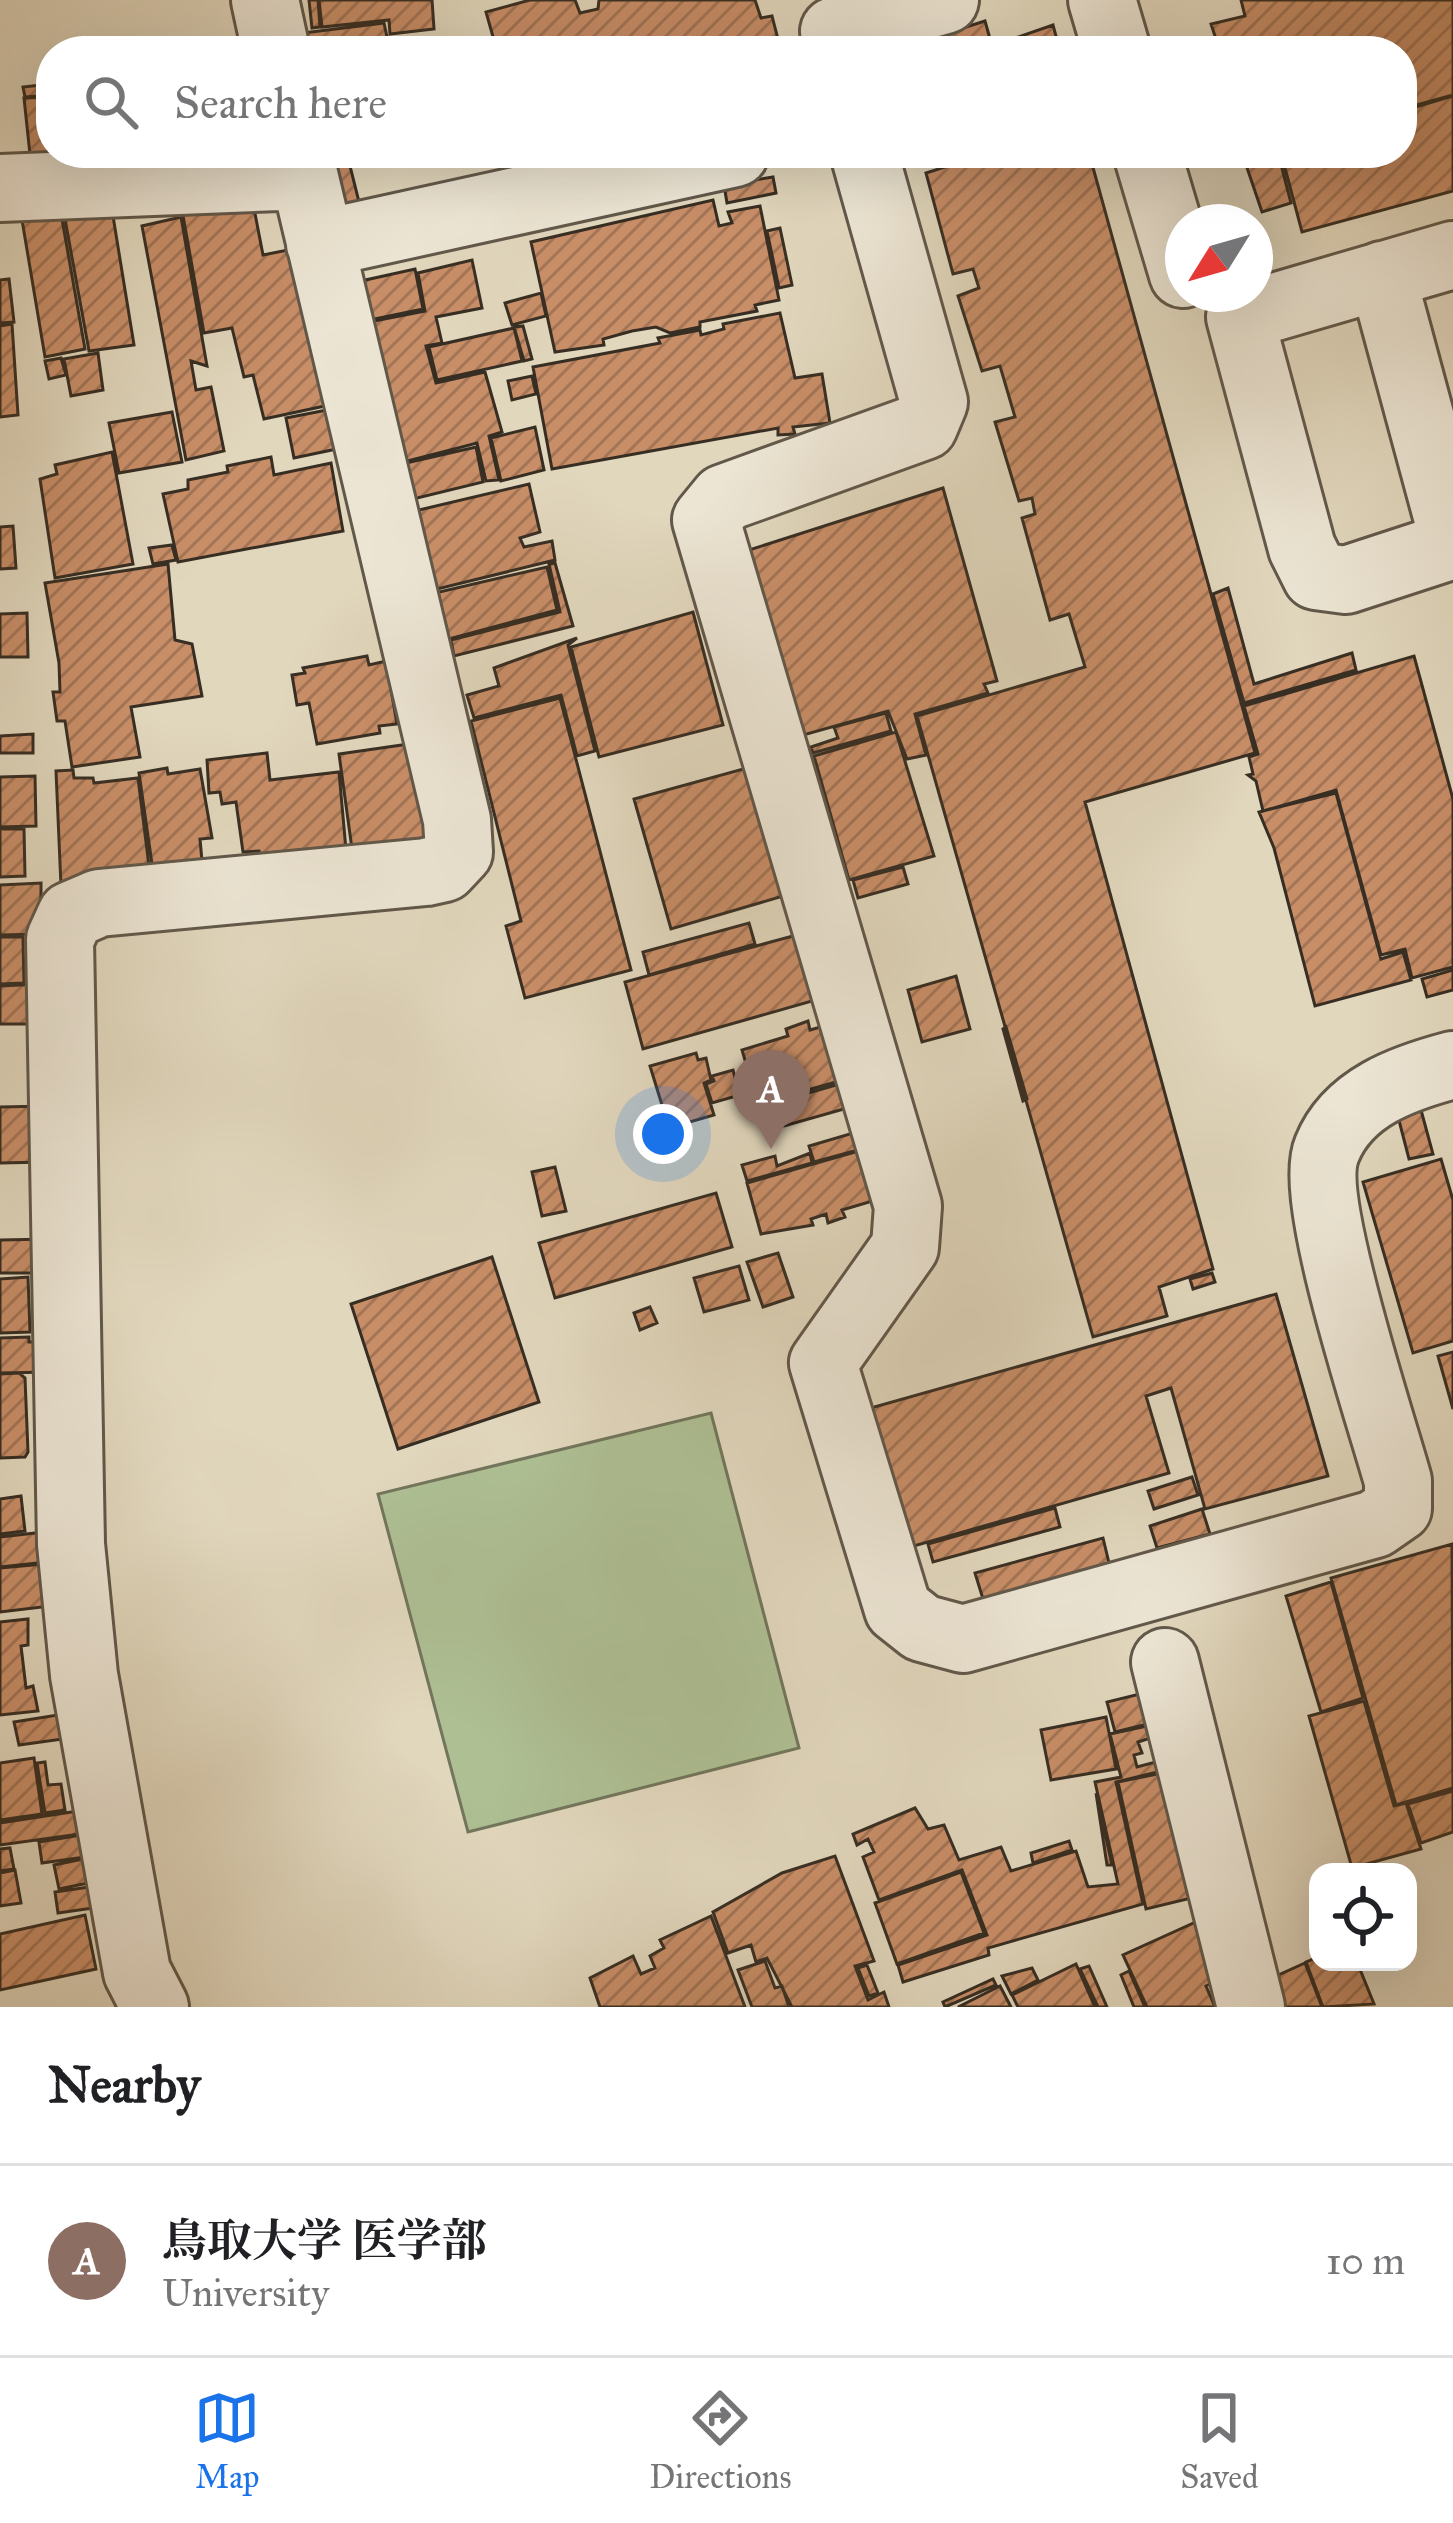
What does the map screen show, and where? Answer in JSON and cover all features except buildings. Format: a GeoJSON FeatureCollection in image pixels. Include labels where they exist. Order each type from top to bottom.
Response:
{"type":"FeatureCollection","features":[{"type":"Feature","properties":{"kind":"street"},"geometry":{"type":"LineString","coordinates":[[265,0],[273,36]]}},
{"type":"Feature","properties":{"kind":"street"},"geometry":{"type":"LineString","coordinates":[[835,36],[834,31],[945,0]]}},
{"type":"Feature","properties":{"kind":"street"},"geometry":{"type":"LineString","coordinates":[[1102,0],[1113,36]]}},
{"type":"Feature","properties":{"kind":"street"},"geometry":{"type":"LineString","coordinates":[[0,188],[263,168]]}},
{"type":"Feature","properties":{"kind":"street"},"geometry":{"type":"LineString","coordinates":[[155,2007],[137,1972],[84,1675],[71,1544],[60,939],[71,915],[99,903],[426,872],[444,868],[459,852],[457,820],[303,168]]}},
{"type":"Feature","properties":{"kind":"street"},"geometry":{"type":"LineString","coordinates":[[320,244],[667,168]]}},
{"type":"Feature","properties":{"kind":"street"},"geometry":{"type":"LineString","coordinates":[[867,168],[934,402],[924,426],[724,498],[706,520],[908,1206],[905,1247],[823,1363],[898,1609],[922,1628],[963,1639],[1375,1524],[1398,1508],[1398,1481],[1322,1200],[1326,1150],[1354,1108],[1408,1077],[1453,1065]]}},
{"type":"Feature","properties":{"kind":"street"},"geometry":{"type":"LineString","coordinates":[[1152,168],[1165,212]]}},
{"type":"Feature","properties":{"kind":"street"},"geometry":{"type":"LineString","coordinates":[[1273,295],[1382,275],[1453,255]]}},
{"type":"Feature","properties":{"kind":"street"},"geometry":{"type":"LineString","coordinates":[[1219,312],[1302,548],[1316,577],[1346,580],[1453,542],[1382,275]]}},
{"type":"Feature","properties":{"kind":"street"},"geometry":{"type":"LineString","coordinates":[[1165,1662],[1251,2007]]}},
{"type":"Feature","properties":{"kind":"green space"},"geometry":{"type":"Polygon","coordinates":[[[711,1413],[799,1748],[468,1832],[378,1494],[711,1413]]]}},
{"type":"Feature","properties":{"kind":"place","name":"鳥取大学 医学部"},"geometry":{"type":"Point","coordinates":[771,1149]}}]}
